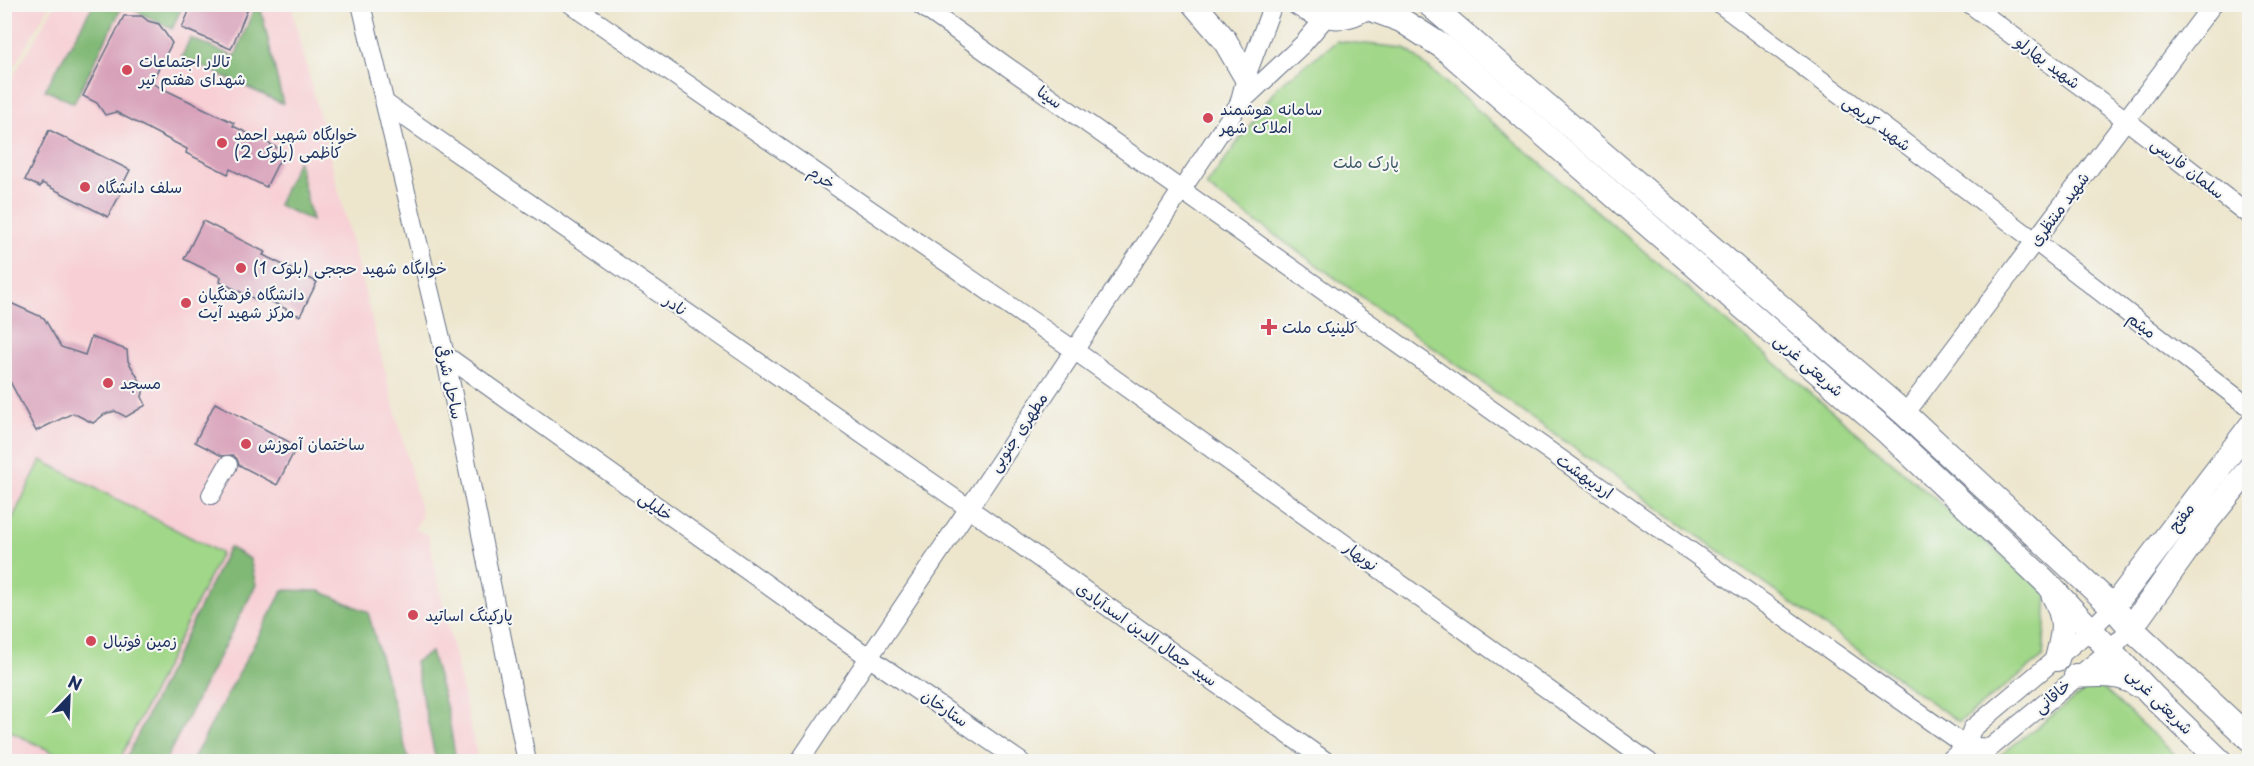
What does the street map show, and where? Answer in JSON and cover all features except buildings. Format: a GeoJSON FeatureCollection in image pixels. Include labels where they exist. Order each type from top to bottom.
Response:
{"type":"FeatureCollection","features":[{"type":"Feature","properties":{"kind":"main road"},"geometry":{"type":"LineString","coordinates":[[1194,4],[1224,39],[1246,77]]}},
{"type":"Feature","properties":{"kind":"main road"},"geometry":{"type":"LineString","coordinates":[[1299,4],[1313,13],[1326,17],[1354,14],[1368,6]]}},
{"type":"Feature","properties":{"kind":"main road","name":"شریعتی غربی"},"geometry":{"type":"LineString","coordinates":[[1429,4],[1905,414],[2113,607],[2131,628],[2250,739]]}},
{"type":"Feature","properties":{"kind":"main road","name":"شریعتی غربی"},"geometry":{"type":"LineString","coordinates":[[1368,6],[1401,20],[1443,47],[1887,432],[2046,582],[2109,651],[2221,762]]}},
{"type":"Feature","properties":{"kind":"main road","name":"مفتح"},"geometry":{"type":"LineString","coordinates":[[2113,607],[2250,427]]}},
{"type":"Feature","properties":{"kind":"main road","name":"مفتح"},"geometry":{"type":"LineString","coordinates":[[2131,628],[2208,520],[2250,468]]}},
{"type":"Feature","properties":{"kind":"main road"},"geometry":{"type":"LineString","coordinates":[[2046,582],[2062,610],[2064,630],[2057,658]]}},
{"type":"Feature","properties":{"kind":"main road"},"geometry":{"type":"LineString","coordinates":[[2076,676],[2109,675],[2130,680],[2152,695]]}},
{"type":"Feature","properties":{"kind":"street","name":"ساحل شرقی"},"geometry":{"type":"LineString","coordinates":[[361,4],[446,355],[529,759]]}},
{"type":"Feature","properties":{"kind":"street","name":"خرم"},"geometry":{"type":"LineString","coordinates":[[571,4],[1074,350]]}},
{"type":"Feature","properties":{"kind":"street","name":"سینا"},"geometry":{"type":"LineString","coordinates":[[919,4],[1182,190]]}},
{"type":"Feature","properties":{"kind":"street"},"geometry":{"type":"LineString","coordinates":[[1239,104],[1246,77],[1273,4]]}},
{"type":"Feature","properties":{"kind":"street","name":"شهید کریمی"},"geometry":{"type":"LineString","coordinates":[[1720,4],[2035,241]]}},
{"type":"Feature","properties":{"kind":"street","name":"شهید بهارلو"},"geometry":{"type":"LineString","coordinates":[[1970,4],[2126,120]]}},
{"type":"Feature","properties":{"kind":"street","name":"شهید منتظری"},"geometry":{"type":"LineString","coordinates":[[1905,414],[2213,4]]}},
{"type":"Feature","properties":{"kind":"street"},"geometry":{"type":"LineString","coordinates":[[1239,104],[1304,44],[1326,17]]}},
{"type":"Feature","properties":{"kind":"street","name":"نادر"},"geometry":{"type":"LineString","coordinates":[[385,103],[967,507]]}},
{"type":"Feature","properties":{"kind":"street","name":"مطهری جنوبی"},"geometry":{"type":"LineString","coordinates":[[799,762],[867,656],[1239,104]]}},
{"type":"Feature","properties":{"kind":"street","name":"سلمان فارسی"},"geometry":{"type":"LineString","coordinates":[[2126,120],[2250,216]]}},
{"type":"Feature","properties":{"kind":"street","name":"اردیبهشت"},"geometry":{"type":"LineString","coordinates":[[1182,190],[1989,762]]}},
{"type":"Feature","properties":{"kind":"street","name":"میثم"},"geometry":{"type":"LineString","coordinates":[[2035,241],[2250,408]]}},
{"type":"Feature","properties":{"kind":"street","name":"نوبهار"},"geometry":{"type":"LineString","coordinates":[[1074,350],[1649,762]]}},
{"type":"Feature","properties":{"kind":"street","name":"خلیلی"},"geometry":{"type":"LineString","coordinates":[[446,355],[867,656]]}},
{"type":"Feature","properties":{"kind":"street"},"geometry":{"type":"LineString","coordinates":[[211,495],[228,465]]}},
{"type":"Feature","properties":{"kind":"street"},"geometry":{"type":"LineString","coordinates":[[2189,506],[2208,520]]}},
{"type":"Feature","properties":{"kind":"street","name":"سید جمال الدین اسدآبادی"},"geometry":{"type":"LineString","coordinates":[[967,507],[1328,762]]}},
{"type":"Feature","properties":{"kind":"street","name":"خاقانی"},"geometry":{"type":"LineString","coordinates":[[1948,762],[1966,746],[1972,729],[2091,629],[2113,607]]}},
{"type":"Feature","properties":{"kind":"street","name":"خاقانی"},"geometry":{"type":"LineString","coordinates":[[1966,746],[1990,748],[2109,651],[2131,628]]}},
{"type":"Feature","properties":{"kind":"street","name":"ستارخان"},"geometry":{"type":"LineString","coordinates":[[867,656],[1021,762]]}},
{"type":"Feature","properties":{"kind":"shaded area"},"geometry":{"type":"Polygon","coordinates":[[[4,5],[50,5],[5,82],[4,5]]]}},
{"type":"Feature","properties":{"kind":"shaded area","name":"دانشگاه فرهنگیان مرکز شهید آیت"},"geometry":{"type":"Polygon","coordinates":[[[55,5],[291,5],[422,515],[415,529],[428,535],[478,761],[10,762],[5,759],[5,90],[55,5]]]}},
{"type":"Feature","properties":{"kind":"green space"},"geometry":{"type":"Polygon","coordinates":[[[183,4],[172,29],[124,5],[183,4]]]}},
{"type":"Feature","properties":{"kind":"green space"},"geometry":{"type":"Polygon","coordinates":[[[93,5],[123,5],[74,103],[45,90],[93,5]]]}},
{"type":"Feature","properties":{"kind":"green space"},"geometry":{"type":"Polygon","coordinates":[[[247,5],[260,5],[283,104],[182,57],[190,38],[235,57],[254,8],[247,5]]]}},
{"type":"Feature","properties":{"kind":"green space","name":"پارک ملت"},"geometry":{"type":"Polygon","coordinates":[[[1337,41],[1405,48],[2047,594],[2043,657],[1959,722],[1206,186],[1278,86],[1337,41]]]}},
{"type":"Feature","properties":{"kind":"green space"},"geometry":{"type":"Polygon","coordinates":[[[298,160],[312,221],[278,205],[298,160]]]}},
{"type":"Feature","properties":{"kind":"green space","name":"زمین فوتبال"},"geometry":{"type":"Polygon","coordinates":[[[41,460],[221,553],[119,761],[71,761],[5,729],[5,534],[41,460]]]}},
{"type":"Feature","properties":{"kind":"green space"},"geometry":{"type":"Polygon","coordinates":[[[229,547],[250,559],[256,585],[165,761],[125,761],[229,547]]]}},
{"type":"Feature","properties":{"kind":"green space"},"geometry":{"type":"Polygon","coordinates":[[[283,590],[320,591],[368,612],[409,761],[192,761],[283,590]]]}},
{"type":"Feature","properties":{"kind":"green space"},"geometry":{"type":"Polygon","coordinates":[[[431,652],[448,713],[456,761],[436,761],[415,662],[431,652]]]}},
{"type":"Feature","properties":{"kind":"green space"},"geometry":{"type":"Polygon","coordinates":[[[2096,682],[2182,761],[2006,762],[1999,756],[2096,682]]]}},
{"type":"Feature","properties":{"kind":"place","name":"تالار اجتماعات شهدای هفتم تیر"},"geometry":{"type":"Point","coordinates":[127,70]}},
{"type":"Feature","properties":{"kind":"place","name":"سامانه هوشمند املاک شهر"},"geometry":{"type":"Point","coordinates":[1208,118]}},
{"type":"Feature","properties":{"kind":"place","name":"خوابگاه شهید احمد کاظمی (بلوک 2)"},"geometry":{"type":"Point","coordinates":[222,143]}},
{"type":"Feature","properties":{"kind":"place","name":"سلف دانشگاه"},"geometry":{"type":"Point","coordinates":[85,187]}},
{"type":"Feature","properties":{"kind":"place","name":"خوابگاه شهید حججی (بلوک 1)"},"geometry":{"type":"Point","coordinates":[241,268]}},
{"type":"Feature","properties":{"kind":"place","name":"دانشگاه فرهنگیان مرکز شهید آیت"},"geometry":{"type":"Point","coordinates":[186,303]}},
{"type":"Feature","properties":{"kind":"place","name":"کلینیک ملت"},"geometry":{"type":"Point","coordinates":[1269,327]}},
{"type":"Feature","properties":{"kind":"place","name":"مسجد"},"geometry":{"type":"Point","coordinates":[108,383]}},
{"type":"Feature","properties":{"kind":"place","name":"ساختمان آموزش"},"geometry":{"type":"Point","coordinates":[246,444]}},
{"type":"Feature","properties":{"kind":"place","name":"پارکینگ اساتید"},"geometry":{"type":"Point","coordinates":[413,615]}},
{"type":"Feature","properties":{"kind":"place","name":"زمین فوتبال"},"geometry":{"type":"Point","coordinates":[91,641]}}]}
